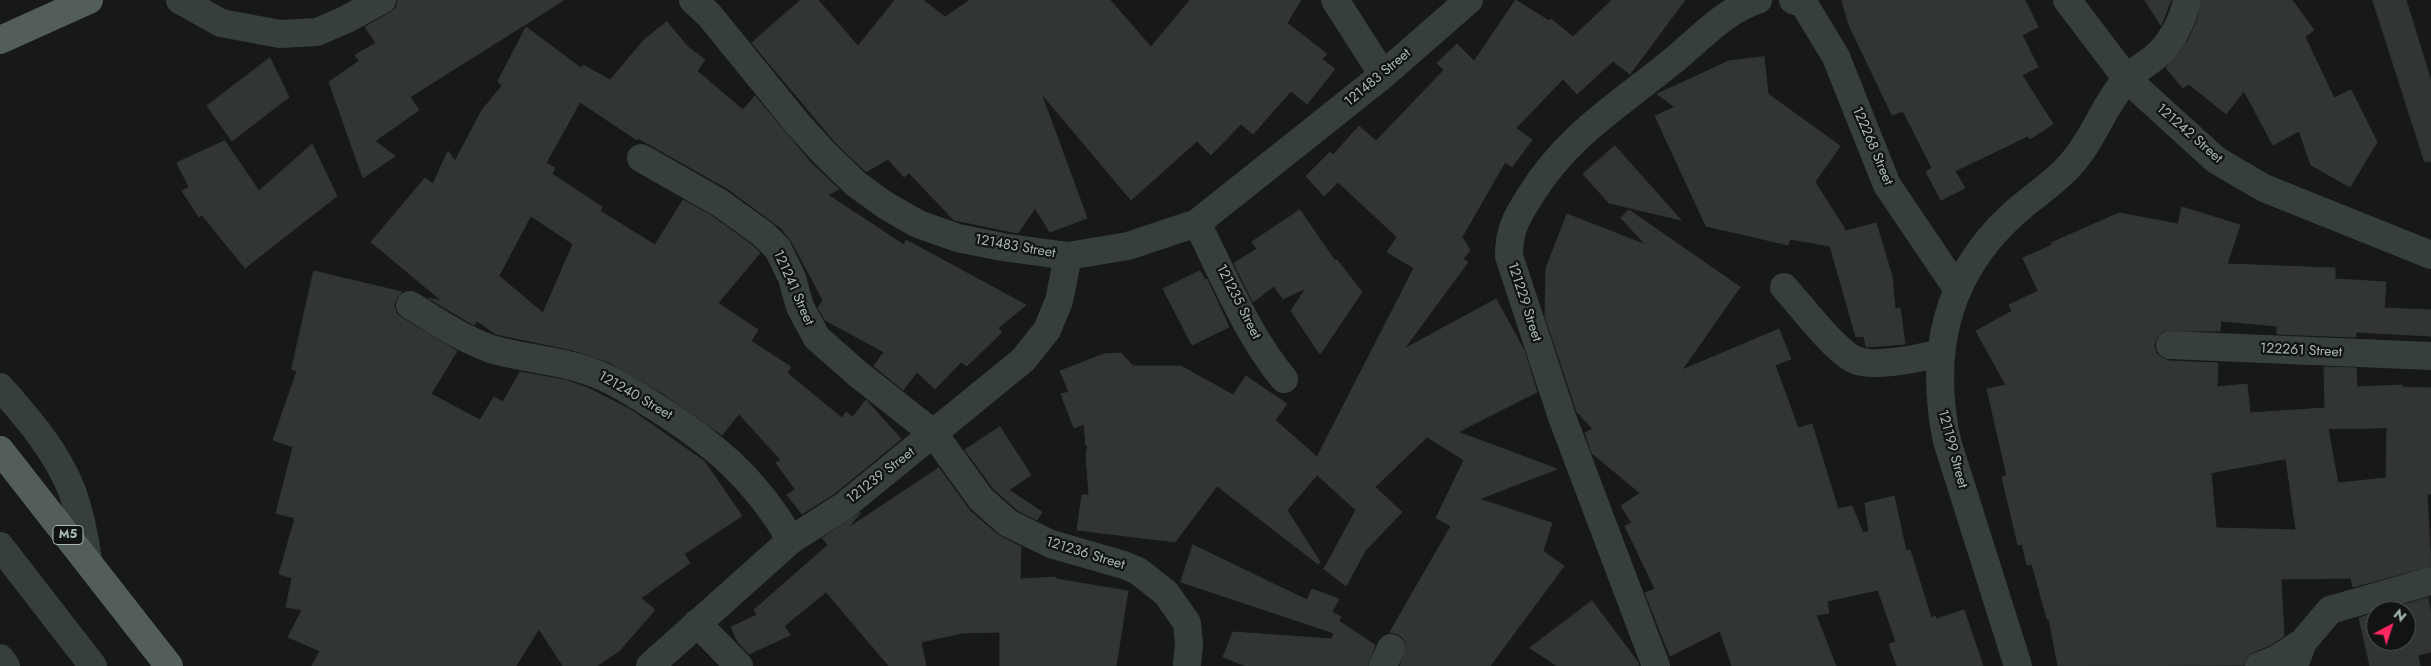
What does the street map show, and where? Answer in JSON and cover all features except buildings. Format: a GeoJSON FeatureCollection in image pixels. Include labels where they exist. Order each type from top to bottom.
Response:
{"type":"FeatureCollection","features":[{"type":"Feature","properties":{"kind":"main road"},"geometry":{"type":"LineString","coordinates":[[0,40],[90,0]]}},
{"type":"Feature","properties":{"kind":"main road","name":"M5"},"geometry":{"type":"LineString","coordinates":[[0,450],[169,666]]}},
{"type":"Feature","properties":{"kind":"street"},"geometry":{"type":"LineString","coordinates":[[180,0],[221,23],[280,34],[317,32],[347,19],[382,0]]}},
{"type":"Feature","properties":{"kind":"street","name":"121483 Street"},"geometry":{"type":"LineString","coordinates":[[693,0],[710,16],[791,116],[824,153],[856,184],[885,205],[918,224],[958,238],[1002,247],[1068,256],[1128,246],[1197,223],[1383,75],[1469,0]]}},
{"type":"Feature","properties":{"kind":"street"},"geometry":{"type":"LineString","coordinates":[[1335,0],[1383,75]]}},
{"type":"Feature","properties":{"kind":"street","name":"121229 Street"},"geometry":{"type":"LineString","coordinates":[[1656,666],[1562,417],[1509,256],[1509,237],[1516,219],[1543,174],[1591,123],[1669,64],[1709,29],[1740,8],[1758,0]]}},
{"type":"Feature","properties":{"kind":"street","name":"122268 Street"},"geometry":{"type":"LineString","coordinates":[[1793,0],[1804,4],[1836,57],[1887,186],[1958,290]]}},
{"type":"Feature","properties":{"kind":"street","name":"121242 Street"},"geometry":{"type":"LineString","coordinates":[[2067,0],[2127,78],[2216,160],[2264,188],[2431,254]]}},
{"type":"Feature","properties":{"kind":"street","name":"121199 Street"},"geometry":{"type":"LineString","coordinates":[[2018,666],[1947,441],[1940,409],[1940,353],[1946,326],[1958,290],[1969,269],[1986,244],[2010,217],[2071,164],[2127,78],[2156,56],[2180,25],[2187,0]]}},
{"type":"Feature","properties":{"kind":"street","name":"121241 Street"},"geometry":{"type":"LineString","coordinates":[[641,158],[720,203],[763,234],[778,249],[792,278],[800,307],[818,338],[858,374],[934,434]]}},
{"type":"Feature","properties":{"kind":"street","name":"121235 Street"},"geometry":{"type":"LineString","coordinates":[[1197,223],[1256,338],[1270,363],[1284,379]]}},
{"type":"Feature","properties":{"kind":"street","name":"121239 Street"},"geometry":{"type":"LineString","coordinates":[[650,666],[791,540],[844,506],[1023,360],[1047,330],[1059,301],[1068,256]]}},
{"type":"Feature","properties":{"kind":"street"},"geometry":{"type":"LineString","coordinates":[[1784,288],[1834,342],[1854,360],[1904,362],[1940,353]]}},
{"type":"Feature","properties":{"kind":"street","name":"121240 Street"},"geometry":{"type":"LineString","coordinates":[[410,305],[469,340],[492,349],[592,372],[618,383],[680,422],[730,460],[760,494],[791,540]]}},
{"type":"Feature","properties":{"kind":"street","name":"122261 Street"},"geometry":{"type":"LineString","coordinates":[[2170,345],[2431,356]]}},
{"type":"Feature","properties":{"kind":"street"},"geometry":{"type":"LineString","coordinates":[[0,386],[59,465],[72,491],[84,532],[88,562]]}},
{"type":"Feature","properties":{"kind":"street","name":"121236 Street"},"geometry":{"type":"LineString","coordinates":[[934,434],[981,499],[1008,523],[1051,544],[1124,564],[1138,571],[1166,593],[1187,623],[1189,645],[1187,664]]}},
{"type":"Feature","properties":{"kind":"street"},"geometry":{"type":"LineString","coordinates":[[0,546],[93,666]]}},
{"type":"Feature","properties":{"kind":"street"},"geometry":{"type":"LineString","coordinates":[[2259,666],[2277,659],[2299,654],[2330,610],[2431,581]]}},
{"type":"Feature","properties":{"kind":"street"},"geometry":{"type":"LineString","coordinates":[[697,623],[739,666]]}},
{"type":"Feature","properties":{"kind":"street"},"geometry":{"type":"LineString","coordinates":[[0,658],[6,666]]}}]}
